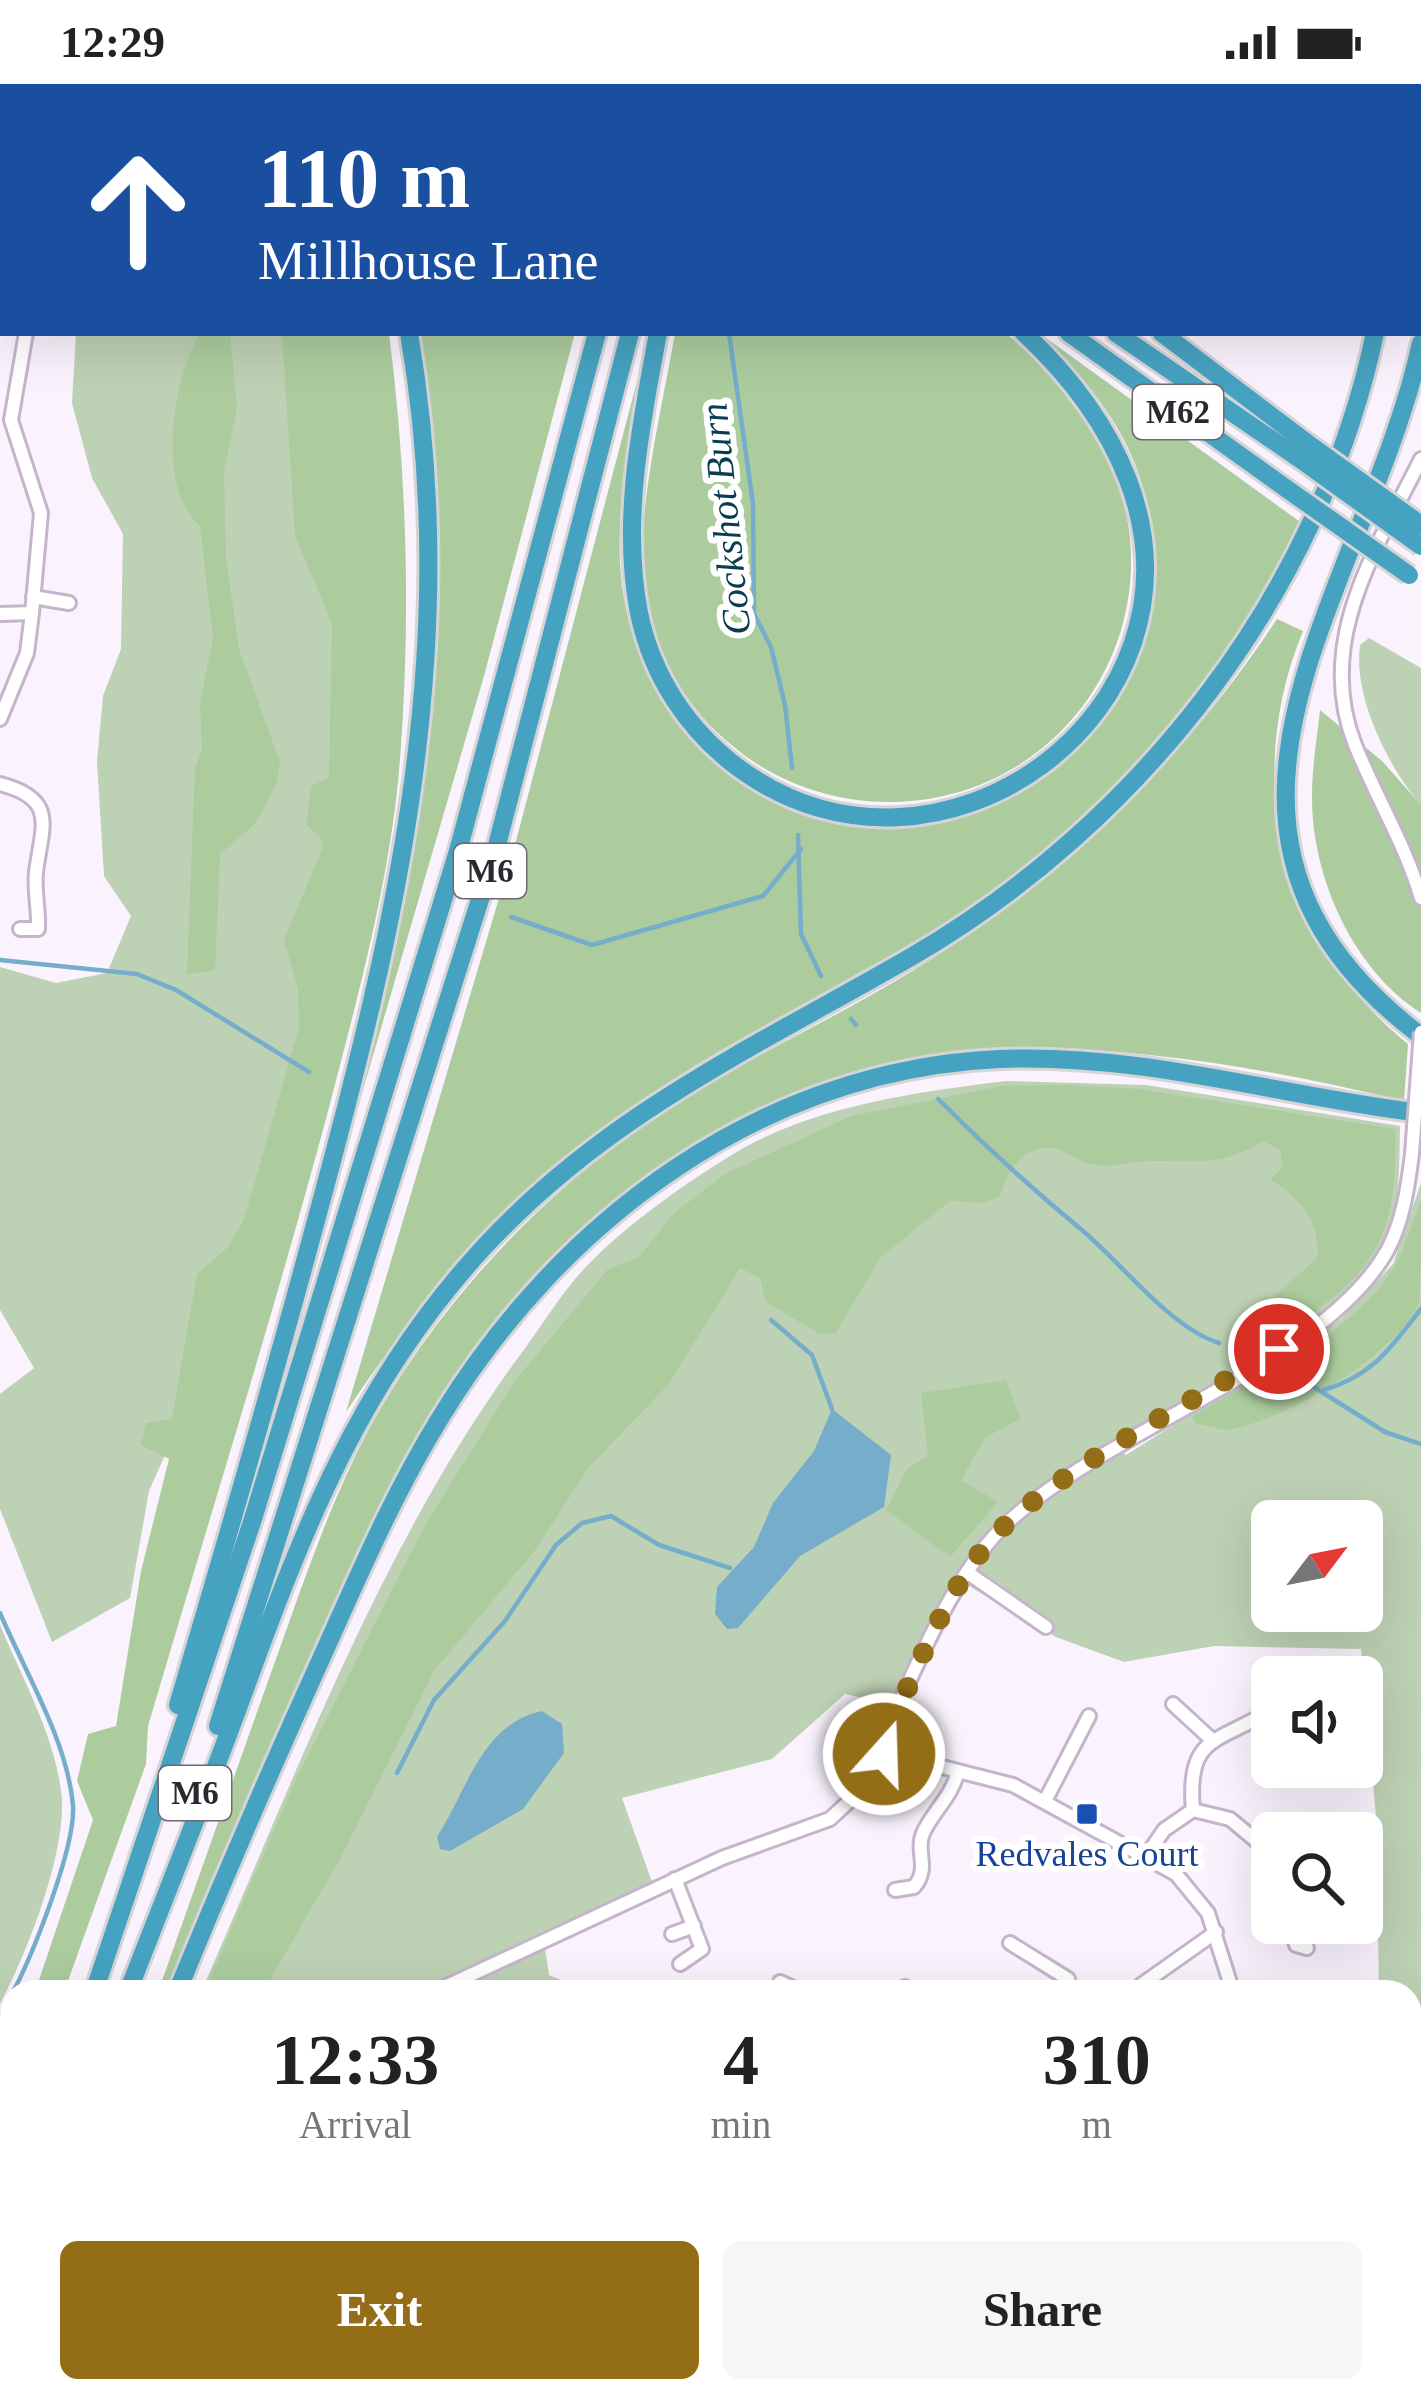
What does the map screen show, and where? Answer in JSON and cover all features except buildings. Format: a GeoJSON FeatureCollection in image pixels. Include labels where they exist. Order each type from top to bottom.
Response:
{"type":"FeatureCollection","features":[{"type":"Feature","properties":{"kind":"highway"},"geometry":{"type":"LineString","coordinates":[[98,1980],[255,1445],[395,915],[417,780],[425,650],[428,505],[409,336]]}},
{"type":"Feature","properties":{"kind":"highway","name":"M6"},"geometry":{"type":"LineString","coordinates":[[98,1980],[252,1522],[452,873],[596,336]]}},
{"type":"Feature","properties":{"kind":"highway","name":"M6"},"geometry":{"type":"LineString","coordinates":[[132,1980],[283,1532],[496,849],[629,336]]}},
{"type":"Feature","properties":{"kind":"highway"},"geometry":{"type":"LineString","coordinates":[[658,336],[631,528],[647,645],[677,705],[726,759],[790,799],[864,819],[958,810],[1027,778],[1095,714],[1128,650],[1139,611],[1143,561],[1130,482],[1083,397],[1027,336]]}},
{"type":"Feature","properties":{"kind":"highway","name":"M62"},"geometry":{"type":"LineString","coordinates":[[1073,336],[1415,579]]}},
{"type":"Feature","properties":{"kind":"highway","name":"M62"},"geometry":{"type":"LineString","coordinates":[[1121,336],[1304,451],[1421,546]]}},
{"type":"Feature","properties":{"kind":"highway"},"geometry":{"type":"LineString","coordinates":[[1166,336],[1304,451],[1421,525]]}},
{"type":"Feature","properties":{"kind":"highway"},"geometry":{"type":"LineString","coordinates":[[133,1980],[314,1503],[370,1396],[440,1299],[527,1202],[629,1120],[720,1061],[962,926],[1065,848],[1152,763],[1219,680],[1301,544],[1347,428],[1374,336]]}},
{"type":"Feature","properties":{"kind":"highway"},"geometry":{"type":"LineString","coordinates":[[1421,343],[1382,474],[1308,652],[1288,738],[1285,806],[1304,884],[1343,963],[1384,1009],[1421,1034]]}},
{"type":"Feature","properties":{"kind":"highway"},"geometry":{"type":"LineString","coordinates":[[182,1980],[340,1618],[442,1416],[504,1325],[557,1263],[648,1185],[745,1126],[796,1104],[916,1070],[995,1060],[1131,1063],[1421,1113]]}},
{"type":"Feature","properties":{"kind":"street"},"geometry":{"type":"LineString","coordinates":[[0,719],[27,653],[41,513],[6,411],[25,336]]}},
{"type":"Feature","properties":{"kind":"street"},"geometry":{"type":"LineString","coordinates":[[1421,459],[1350,610],[1340,676],[1346,722],[1407,853],[1421,898]]}},
{"type":"Feature","properties":{"kind":"street"},"geometry":{"type":"LineString","coordinates":[[33,597],[69,603]]}},
{"type":"Feature","properties":{"kind":"street"},"geometry":{"type":"LineString","coordinates":[[0,614],[32,614]]}},
{"type":"Feature","properties":{"kind":"street"},"geometry":{"type":"LineString","coordinates":[[0,784],[30,795],[46,829],[36,874],[38,928],[20,929]]}},
{"type":"Feature","properties":{"kind":"street"},"geometry":{"type":"LineString","coordinates":[[36,874],[54,876]]}},
{"type":"Feature","properties":{"kind":"street"},"geometry":{"type":"LineString","coordinates":[[460,1980],[675,1879],[830,1819],[858,1793],[968,1573],[1024,1508],[1307,1331],[1355,1293],[1388,1249],[1412,1154],[1421,1034]]}},
{"type":"Feature","properties":{"kind":"street"},"geometry":{"type":"LineString","coordinates":[[968,1573],[1046,1627]]}},
{"type":"Feature","properties":{"kind":"street"},"geometry":{"type":"LineString","coordinates":[[1173,1704],[1211,1738]]}},
{"type":"Feature","properties":{"kind":"street"},"geometry":{"type":"LineString","coordinates":[[1045,1801],[1089,1716]]}},
{"type":"Feature","properties":{"kind":"street"},"geometry":{"type":"LineString","coordinates":[[1193,1810],[1192,1766],[1211,1738],[1251,1719]]}},
{"type":"Feature","properties":{"kind":"street"},"geometry":{"type":"LineString","coordinates":[[879,1751],[912,1764],[987,1775],[1147,1855],[1196,1893],[1216,1932],[1230,1980]]}},
{"type":"Feature","properties":{"kind":"street"},"geometry":{"type":"LineString","coordinates":[[895,1890],[914,1887],[922,1877],[924,1831],[952,1793],[958,1771]]}},
{"type":"Feature","properties":{"kind":"street"},"geometry":{"type":"LineString","coordinates":[[1147,1855],[1164,1830],[1193,1810],[1230,1819],[1251,1836]]}},
{"type":"Feature","properties":{"kind":"street"},"geometry":{"type":"LineString","coordinates":[[675,1879],[702,1949],[680,1964]]}},
{"type":"Feature","properties":{"kind":"street"},"geometry":{"type":"LineString","coordinates":[[672,1934],[694,1926]]}},
{"type":"Feature","properties":{"kind":"street"},"geometry":{"type":"LineString","coordinates":[[1149,1980],[1216,1932]]}},
{"type":"Feature","properties":{"kind":"street"},"geometry":{"type":"LineString","coordinates":[[1010,1942],[1068,1980]]}},
{"type":"Feature","properties":{"kind":"street"},"geometry":{"type":"LineString","coordinates":[[1296,1944],[1307,1948]]}},
{"type":"Feature","properties":{"kind":"green space"},"geometry":{"type":"Polygon","coordinates":[[[76,336],[328,336],[360,673],[315,1014],[184,1412],[149,1491],[130,1598],[52,1642],[0,1509],[0,1394],[34,1368],[0,1310],[0,967],[56,983],[107,973],[131,916],[104,876],[97,761],[103,696],[121,649],[123,534],[92,478],[72,403],[76,336]]]}},
{"type":"Feature","properties":{"kind":"green space"},"geometry":{"type":"Polygon","coordinates":[[[198,336],[230,336],[237,408],[224,472],[226,559],[239,649],[280,762],[277,782],[255,824],[220,854],[215,970],[187,974],[195,769],[202,749],[200,702],[213,637],[200,526],[186,509],[173,460],[176,404],[198,336]]]}},
{"type":"Feature","properties":{"kind":"green space"},"geometry":{"type":"Polygon","coordinates":[[[282,336],[389,336],[403,493],[403,706],[396,804],[371,938],[262,1345],[148,1726],[146,1764],[68,1980],[39,1980],[93,1820],[77,1781],[88,1734],[116,1726],[141,1571],[169,1459],[141,1445],[146,1423],[172,1419],[197,1274],[227,1248],[244,1219],[299,1028],[298,990],[284,940],[323,847],[320,837],[306,825],[311,786],[329,778],[332,623],[295,536],[282,336]]]}},
{"type":"Feature","properties":{"kind":"green space"},"geometry":{"type":"Polygon","coordinates":[[[421,336],[574,336],[484,676],[360,1100],[413,851],[427,755],[436,574],[421,336]]]}},
{"type":"Feature","properties":{"kind":"green space"},"geometry":{"type":"Polygon","coordinates":[[[649,336],[626,467],[620,533],[624,598],[644,663],[680,719],[712,753],[793,806],[878,825],[962,814],[1038,777],[1100,720],[1141,645],[1154,559],[1135,464],[1117,427],[1042,336],[1303,524],[1235,645],[1148,758],[1044,857],[930,937],[686,1071],[564,1161],[447,1278],[346,1412],[516,841],[649,336]]]}},
{"type":"Feature","properties":{"kind":"green space"},"geometry":{"type":"Polygon","coordinates":[[[674,336],[1009,336],[1087,425],[1116,479],[1125,508],[1129,590],[1118,638],[1098,683],[1070,722],[1034,755],[992,780],[944,796],[893,802],[850,799],[809,789],[769,771],[701,715],[675,679],[656,637],[642,565],[657,429],[674,336]]]}},
{"type":"Feature","properties":{"kind":"green space"},"geometry":{"type":"Polygon","coordinates":[[[1277,619],[1303,631],[1285,688],[1276,744],[1276,801],[1285,856],[1303,908],[1330,958],[1365,1003],[1408,1044],[1404,1101],[1193,1060],[1086,1050],[979,1050],[898,1061],[822,1083],[749,1115],[681,1155],[618,1203],[559,1258],[457,1379],[174,1980],[162,1980],[340,1489],[391,1391],[444,1315],[537,1212],[640,1127],[892,983],[1004,909],[1056,868],[1153,777],[1277,619]]]}},
{"type":"Feature","properties":{"kind":"green space"},"geometry":{"type":"Polygon","coordinates":[[[1369,638],[1421,668],[1421,805],[1385,751],[1368,708],[1359,665],[1360,645],[1369,638]]]}},
{"type":"Feature","properties":{"kind":"green space"},"geometry":{"type":"Polygon","coordinates":[[[1320,710],[1382,761],[1421,805],[1421,1013],[1375,972],[1356,946],[1328,888],[1319,857],[1312,795],[1320,710]]]}},
{"type":"Feature","properties":{"kind":"green space"},"geometry":{"type":"Polygon","coordinates":[[[1006,1081],[1146,1085],[1400,1126],[1394,1217],[1384,1246],[1366,1272],[1303,1327],[1115,1443],[1126,1455],[1341,1319],[1393,1264],[1421,1183],[1421,1980],[1379,1980],[1383,1812],[1376,1812],[1373,1788],[1383,1788],[1383,1656],[1362,1656],[1361,1649],[1214,1646],[1124,1662],[1056,1637],[959,1580],[895,1705],[845,1694],[772,1759],[622,1798],[652,1882],[543,1935],[549,1975],[561,1980],[206,1980],[307,1744],[384,1581],[472,1425],[552,1309],[617,1238],[716,1165],[798,1123],[866,1104],[1006,1081]]]}},
{"type":"Feature","properties":{"kind":"green space"},"geometry":{"type":"Polygon","coordinates":[[[1002,1086],[1139,1089],[1395,1129],[1391,1205],[1382,1234],[1352,1281],[1265,1343],[1248,1334],[1254,1322],[1269,1301],[1318,1255],[1306,1210],[1270,1179],[1283,1167],[1280,1150],[1263,1141],[1206,1161],[1098,1165],[1047,1148],[1031,1152],[1013,1167],[1000,1197],[982,1203],[950,1201],[880,1258],[836,1333],[820,1334],[766,1302],[760,1278],[740,1268],[669,1384],[588,1468],[536,1549],[434,1671],[341,1857],[270,1980],[209,1980],[297,1777],[425,1525],[515,1381],[608,1269],[639,1257],[674,1213],[725,1174],[851,1116],[1002,1086]]]}},
{"type":"Feature","properties":{"kind":"green space"},"geometry":{"type":"Polygon","coordinates":[[[1421,1200],[1419,1302],[1389,1342],[1338,1381],[1281,1413],[1232,1429],[1196,1423],[1192,1417],[1301,1353],[1374,1294],[1397,1261],[1421,1200]]]}},
{"type":"Feature","properties":{"kind":"green space"},"geometry":{"type":"Polygon","coordinates":[[[1006,1380],[1020,1419],[986,1437],[961,1480],[998,1502],[950,1557],[886,1510],[907,1469],[928,1456],[921,1393],[1006,1380]]]}},
{"type":"Feature","properties":{"kind":"green space"},"geometry":{"type":"Polygon","coordinates":[[[0,1625],[52,1748],[62,1814],[44,1900],[11,1980],[0,1980],[0,1625]]]}},
{"type":"Feature","properties":{"kind":"water"},"geometry":{"type":"Polygon","coordinates":[[[832,1409],[891,1455],[884,1507],[800,1556],[738,1628],[727,1629],[715,1614],[717,1587],[754,1547],[773,1503],[814,1451],[832,1409]]]}},
{"type":"Feature","properties":{"kind":"water"},"geometry":{"type":"Polygon","coordinates":[[[542,1711],[562,1724],[564,1753],[523,1809],[450,1851],[440,1849],[437,1837],[490,1744],[521,1718],[542,1711]]]}},
{"type":"Feature","properties":{"kind":"waterway","name":"Cockshot Burn"},"geometry":{"type":"LineString","coordinates":[[729,336],[753,504],[754,614],[771,647],[785,705],[792,768]]}},
{"type":"Feature","properties":{"kind":"waterway"},"geometry":{"type":"LineString","coordinates":[[798,835],[801,934],[821,976]]}},
{"type":"Feature","properties":{"kind":"waterway","name":"Cockshot Burn"},"geometry":{"type":"LineString","coordinates":[[511,917],[592,945],[763,896],[801,849]]}},
{"type":"Feature","properties":{"kind":"waterway"},"geometry":{"type":"LineString","coordinates":[[0,960],[137,974],[176,990],[309,1072]]}},
{"type":"Feature","properties":{"kind":"waterway"},"geometry":{"type":"LineString","coordinates":[[851,1019],[856,1025]]}},
{"type":"Feature","properties":{"kind":"waterway"},"geometry":{"type":"LineString","coordinates":[[938,1099],[1165,1310],[1219,1343]]}},
{"type":"Feature","properties":{"kind":"waterway"},"geometry":{"type":"LineString","coordinates":[[1324,1390],[1368,1368],[1421,1309]]}},
{"type":"Feature","properties":{"kind":"waterway"},"geometry":{"type":"LineString","coordinates":[[771,1320],[812,1355],[832,1409]]}},
{"type":"Feature","properties":{"kind":"waterway"},"geometry":{"type":"LineString","coordinates":[[1287,1370],[1385,1432],[1421,1444]]}},
{"type":"Feature","properties":{"kind":"waterway"},"geometry":{"type":"LineString","coordinates":[[397,1773],[434,1700],[505,1621],[556,1545],[582,1523],[611,1516],[659,1545],[730,1568]]}},
{"type":"Feature","properties":{"kind":"waterway"},"geometry":{"type":"LineString","coordinates":[[0,1613],[54,1731],[73,1805],[61,1872],[18,1980]]}},
{"type":"Feature","properties":{"kind":"place","name":"Redvales Court"},"geometry":{"type":"Point","coordinates":[1087,1814]}},
{"type":"Feature","properties":{"kind":"route"},"geometry":{"type":"LineString","coordinates":[[884,1754],[879,1751],[953,1600],[982,1550],[1001,1529],[1055,1486],[1279,1349]]}}]}
